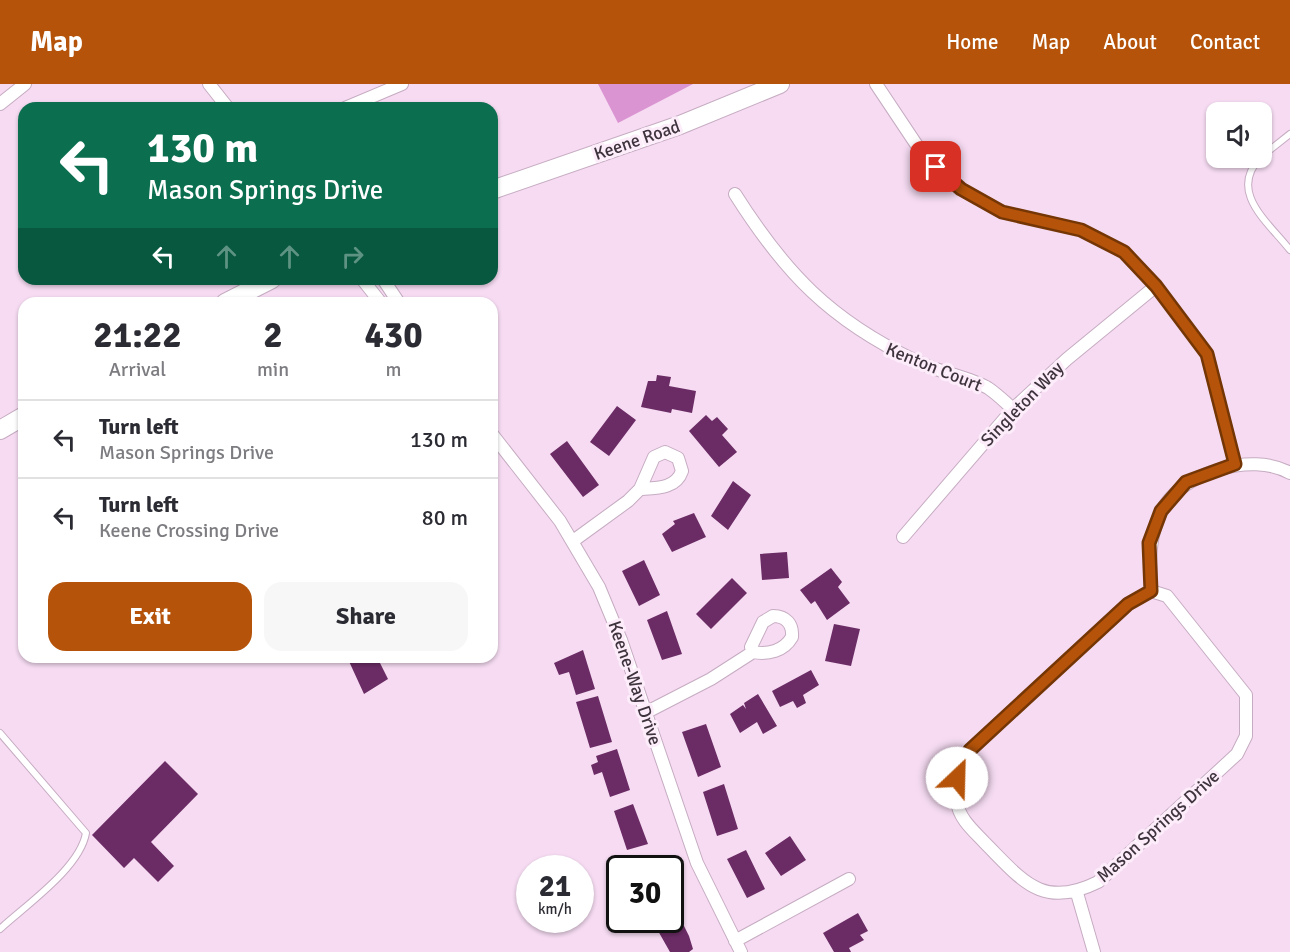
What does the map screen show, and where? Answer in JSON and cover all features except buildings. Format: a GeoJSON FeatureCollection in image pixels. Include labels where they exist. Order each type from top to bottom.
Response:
{"type":"FeatureCollection","features":[{"type":"Feature","properties":{"kind":"main road","name":"Keene Road"},"geometry":{"type":"LineString","coordinates":[[498,188],[680,125],[780,84]]}},
{"type":"Feature","properties":{"kind":"main road"},"geometry":{"type":"LineString","coordinates":[[237,297],[260,285]]}},
{"type":"Feature","properties":{"kind":"main road"},"geometry":{"type":"LineString","coordinates":[[0,430],[18,420]]}},
{"type":"Feature","properties":{"kind":"street"},"geometry":{"type":"LineString","coordinates":[[0,104],[25,84]]}},
{"type":"Feature","properties":{"kind":"street"},"geometry":{"type":"LineString","coordinates":[[209,84],[223,102]]}},
{"type":"Feature","properties":{"kind":"street"},"geometry":{"type":"LineString","coordinates":[[359,102],[402,84]]}},
{"type":"Feature","properties":{"kind":"street"},"geometry":{"type":"LineString","coordinates":[[876,84],[924,156],[961,189],[1002,212],[1081,230],[1124,252],[1156,286],[1207,354],[1235,464]]}},
{"type":"Feature","properties":{"kind":"street","name":"Kenton Court"},"geometry":{"type":"LineString","coordinates":[[735,194],[779,259],[827,308],[879,344],[933,370],[987,387],[1013,409]]}},
{"type":"Feature","properties":{"kind":"street"},"geometry":{"type":"LineString","coordinates":[[367,285],[376,297]]}},
{"type":"Feature","properties":{"kind":"street","name":"Singleton Way"},"geometry":{"type":"LineString","coordinates":[[903,537],[1013,409],[1066,359],[1156,286]]}},
{"type":"Feature","properties":{"kind":"street","name":"Keene-Way Drive"},"geometry":{"type":"LineString","coordinates":[[498,442],[573,541],[591,570],[611,614],[697,863],[738,947]]}},
{"type":"Feature","properties":{"kind":"street"},"geometry":{"type":"LineString","coordinates":[[1151,591],[1149,543],[1161,511],[1186,482],[1235,464],[1283,469],[1290,473]]}},
{"type":"Feature","properties":{"kind":"street"},"geometry":{"type":"LineString","coordinates":[[573,541],[628,501],[640,489]]}},
{"type":"Feature","properties":{"kind":"street","name":"Mason Springs Drive"},"geometry":{"type":"LineString","coordinates":[[1151,591],[1167,596],[1246,695],[1246,736],[1237,754],[1098,882],[1077,893],[1058,893],[1038,889],[1022,880],[964,821],[957,804],[957,778],[970,750],[1128,604],[1151,591]]}},
{"type":"Feature","properties":{"kind":"street"},"geometry":{"type":"LineString","coordinates":[[645,713],[711,679],[753,652]]}},
{"type":"Feature","properties":{"kind":"street"},"geometry":{"type":"LineString","coordinates":[[738,947],[849,879]]}},
{"type":"Feature","properties":{"kind":"street"},"geometry":{"type":"LineString","coordinates":[[1077,893],[1094,952]]}},
{"type":"Feature","properties":{"kind":"lane"},"geometry":{"type":"LineString","coordinates":[[1272,148],[1290,134]]}},
{"type":"Feature","properties":{"kind":"lane"},"geometry":{"type":"LineString","coordinates":[[1253,168],[1248,175],[1250,201],[1290,250]]}},
{"type":"Feature","properties":{"kind":"lane"},"geometry":{"type":"LineString","coordinates":[[0,733],[86,833],[84,843],[65,870],[0,929]]}},
{"type":"Feature","properties":{"kind":"shaded area"},"geometry":{"type":"Polygon","coordinates":[[[598,84],[693,84],[618,123],[598,84]]]}},
{"type":"Feature","properties":{"kind":"route"},"geometry":{"type":"LineString","coordinates":[[936,167],[961,189],[1002,212],[1081,230],[1124,252],[1156,286],[1207,354],[1235,464],[1186,482],[1161,511],[1149,543],[1151,591],[1128,604],[970,750],[957,778]]}}]}
